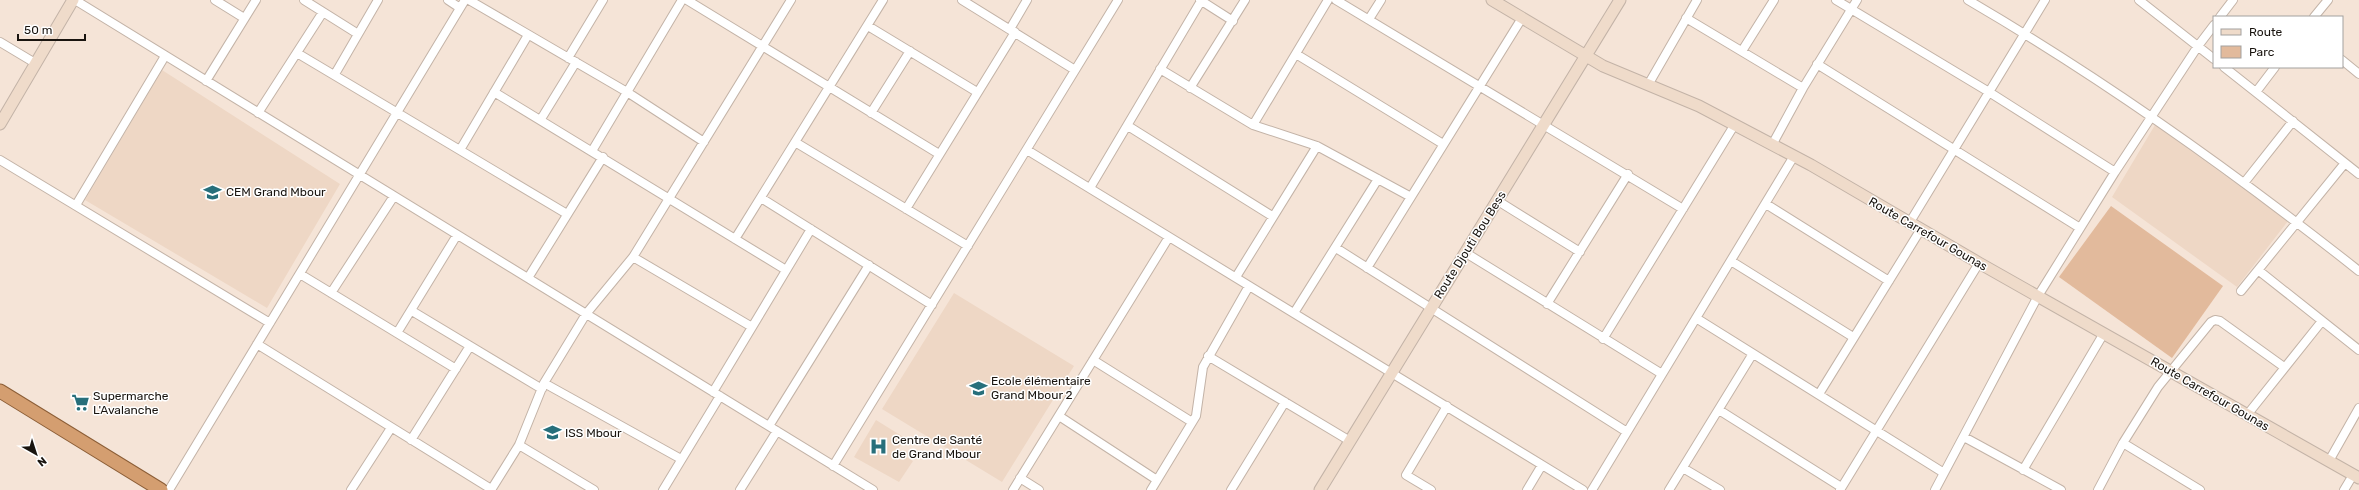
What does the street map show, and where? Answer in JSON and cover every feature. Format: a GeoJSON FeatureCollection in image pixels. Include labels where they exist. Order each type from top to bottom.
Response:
{"type":"FeatureCollection","features":[{"type":"Feature","properties":{"kind":"highway"},"geometry":{"type":"LineString","coordinates":[[0,391],[160,490]]}},
{"type":"Feature","properties":{"kind":"main road"},"geometry":{"type":"LineString","coordinates":[[0,124],[74,0]]}},
{"type":"Feature","properties":{"kind":"main road","name":"Route Carrefour Gounas"},"geometry":{"type":"LineString","coordinates":[[1492,0],[1586,57],[1735,124],[1794,156],[2356,477]]}},
{"type":"Feature","properties":{"kind":"main road","name":"Route Djouti Bou Bess"},"geometry":{"type":"LineString","coordinates":[[1320,490],[1430,309],[1466,254],[1620,0]]}},
{"type":"Feature","properties":{"kind":"street"},"geometry":{"type":"LineString","coordinates":[[74,0],[873,490]]}},
{"type":"Feature","properties":{"kind":"street"},"geometry":{"type":"LineString","coordinates":[[215,0],[244,18]]}},
{"type":"Feature","properties":{"kind":"street"},"geometry":{"type":"LineString","coordinates":[[206,81],[256,0]]}},
{"type":"Feature","properties":{"kind":"street"},"geometry":{"type":"LineString","coordinates":[[304,0],[358,34]]}},
{"type":"Feature","properties":{"kind":"street"},"geometry":{"type":"LineString","coordinates":[[335,74],[378,0]]}},
{"type":"Feature","properties":{"kind":"street"},"geometry":{"type":"LineString","coordinates":[[448,0],[460,8]]}},
{"type":"Feature","properties":{"kind":"street"},"geometry":{"type":"LineString","coordinates":[[169,490],[465,0]]}},
{"type":"Feature","properties":{"kind":"street"},"geometry":{"type":"LineString","coordinates":[[468,0],[627,92],[704,142]]}},
{"type":"Feature","properties":{"kind":"street"},"geometry":{"type":"LineString","coordinates":[[541,119],[603,0]]}},
{"type":"Feature","properties":{"kind":"street"},"geometry":{"type":"LineString","coordinates":[[592,151],[682,0]]}},
{"type":"Feature","properties":{"kind":"street"},"geometry":{"type":"LineString","coordinates":[[687,0],[939,154]]}},
{"type":"Feature","properties":{"kind":"street"},"geometry":{"type":"LineString","coordinates":[[257,344],[491,490],[518,445],[543,386],[586,314],[634,257],[791,0]]}},
{"type":"Feature","properties":{"kind":"street"},"geometry":{"type":"LineString","coordinates":[[735,239],[883,0]]}},
{"type":"Feature","properties":{"kind":"street"},"geometry":{"type":"LineString","coordinates":[[962,0],[1075,70]]}},
{"type":"Feature","properties":{"kind":"street"},"geometry":{"type":"LineString","coordinates":[[906,209],[977,92],[1012,31],[1027,0]]}},
{"type":"Feature","properties":{"kind":"street"},"geometry":{"type":"LineString","coordinates":[[834,466],[1118,0]]}},
{"type":"Feature","properties":{"kind":"street"},"geometry":{"type":"LineString","coordinates":[[1090,188],[1128,126],[1200,0],[1232,21]]}},
{"type":"Feature","properties":{"kind":"street"},"geometry":{"type":"LineString","coordinates":[[1190,88],[1245,0]]}},
{"type":"Feature","properties":{"kind":"street"},"geometry":{"type":"LineString","coordinates":[[1253,125],[1328,0]]}},
{"type":"Feature","properties":{"kind":"street"},"geometry":{"type":"LineString","coordinates":[[1336,0],[1684,209]]}},
{"type":"Feature","properties":{"kind":"street"},"geometry":{"type":"LineString","coordinates":[[1369,19],[1381,0]]}},
{"type":"Feature","properties":{"kind":"street"},"geometry":{"type":"LineString","coordinates":[[1648,85],[1697,0]]}},
{"type":"Feature","properties":{"kind":"street"},"geometry":{"type":"LineString","coordinates":[[1742,51],[1774,0]]}},
{"type":"Feature","properties":{"kind":"street"},"geometry":{"type":"LineString","coordinates":[[1836,0],[1989,92],[2115,172]]}},
{"type":"Feature","properties":{"kind":"street"},"geometry":{"type":"LineString","coordinates":[[1772,145],[1803,88],[1856,0]]}},
{"type":"Feature","properties":{"kind":"street"},"geometry":{"type":"LineString","coordinates":[[1968,0],[2024,33],[2152,116],[2297,222],[2359,271]]}},
{"type":"Feature","properties":{"kind":"street"},"geometry":{"type":"LineString","coordinates":[[1910,222],[2045,0]]}},
{"type":"Feature","properties":{"kind":"street"},"geometry":{"type":"LineString","coordinates":[[2221,16],[2233,0]]}},
{"type":"Feature","properties":{"kind":"street"},"geometry":{"type":"LineString","coordinates":[[2315,16],[2328,0]]}},
{"type":"Feature","properties":{"kind":"street"},"geometry":{"type":"LineString","coordinates":[[2141,1],[2213,58]]}},
{"type":"Feature","properties":{"kind":"street"},"geometry":{"type":"LineString","coordinates":[[258,113],[323,12]]}},
{"type":"Feature","properties":{"kind":"street"},"geometry":{"type":"LineString","coordinates":[[1367,268],[1522,18]]}},
{"type":"Feature","properties":{"kind":"street"},"geometry":{"type":"LineString","coordinates":[[1686,18],[1803,88]]}},
{"type":"Feature","properties":{"kind":"street"},"geometry":{"type":"LineString","coordinates":[[868,26],[977,92]]}},
{"type":"Feature","properties":{"kind":"street"},"geometry":{"type":"LineString","coordinates":[[1935,490],[2038,296],[2115,172],[2198,46],[2213,26]]}},
{"type":"Feature","properties":{"kind":"street"},"geometry":{"type":"LineString","coordinates":[[460,150],[528,35]]}},
{"type":"Feature","properties":{"kind":"street"},"geometry":{"type":"LineString","coordinates":[[0,42],[36,63]]}},
{"type":"Feature","properties":{"kind":"street"},"geometry":{"type":"LineString","coordinates":[[871,113],[910,51]]}},
{"type":"Feature","properties":{"kind":"street"},"geometry":{"type":"LineString","coordinates":[[297,53],[335,74],[567,214]]}},
{"type":"Feature","properties":{"kind":"street"},"geometry":{"type":"LineString","coordinates":[[1296,54],[1443,144]]}},
{"type":"Feature","properties":{"kind":"street"},"geometry":{"type":"LineString","coordinates":[[76,205],[165,56]]}},
{"type":"Feature","properties":{"kind":"street"},"geometry":{"type":"LineString","coordinates":[[2343,61],[2359,74]]}},
{"type":"Feature","properties":{"kind":"street"},"geometry":{"type":"LineString","coordinates":[[1817,64],[2080,228]]}},
{"type":"Feature","properties":{"kind":"street"},"geometry":{"type":"LineString","coordinates":[[2225,68],[2359,174]]}},
{"type":"Feature","properties":{"kind":"street"},"geometry":{"type":"LineString","coordinates":[[2256,92],[2274,68]]}},
{"type":"Feature","properties":{"kind":"street"},"geometry":{"type":"LineString","coordinates":[[1160,70],[1253,125],[1317,146],[1411,197]]}},
{"type":"Feature","properties":{"kind":"street"},"geometry":{"type":"LineString","coordinates":[[494,92],[541,119],[786,270]]}},
{"type":"Feature","properties":{"kind":"street"},"geometry":{"type":"LineString","coordinates":[[2244,183],[2292,121]]}},
{"type":"Feature","properties":{"kind":"street"},"geometry":{"type":"LineString","coordinates":[[1603,339],[1735,124]]}},
{"type":"Feature","properties":{"kind":"street"},"geometry":{"type":"LineString","coordinates":[[1128,126],[1272,216]]}},
{"type":"Feature","properties":{"kind":"street"},"geometry":{"type":"LineString","coordinates":[[795,142],[968,246]]}},
{"type":"Feature","properties":{"kind":"street"},"geometry":{"type":"LineString","coordinates":[[1236,277],[1272,216],[1317,146]]}},
{"type":"Feature","properties":{"kind":"street"},"geometry":{"type":"LineString","coordinates":[[1027,150],[1583,490]]}},
{"type":"Feature","properties":{"kind":"street"},"geometry":{"type":"LineString","coordinates":[[1592,490],[1794,156]]}},
{"type":"Feature","properties":{"kind":"street"},"geometry":{"type":"LineString","coordinates":[[528,278],[603,157]]}},
{"type":"Feature","properties":{"kind":"street"},"geometry":{"type":"LineString","coordinates":[[0,160],[270,323]]}},
{"type":"Feature","properties":{"kind":"street"},"geometry":{"type":"LineString","coordinates":[[2241,291],[2345,163]]}},
{"type":"Feature","properties":{"kind":"street"},"geometry":{"type":"LineString","coordinates":[[1547,304],[1628,174]]}},
{"type":"Feature","properties":{"kind":"street"},"geometry":{"type":"LineString","coordinates":[[1294,313],[1378,179]]}},
{"type":"Feature","properties":{"kind":"street"},"geometry":{"type":"LineString","coordinates":[[332,293],[394,196]]}},
{"type":"Feature","properties":{"kind":"street"},"geometry":{"type":"LineString","coordinates":[[761,198],[932,305]]}},
{"type":"Feature","properties":{"kind":"street"},"geometry":{"type":"LineString","coordinates":[[1498,201],[1580,252]]}},
{"type":"Feature","properties":{"kind":"street"},"geometry":{"type":"LineString","coordinates":[[1766,204],[1889,281]]}},
{"type":"Feature","properties":{"kind":"street"},"geometry":{"type":"LineString","coordinates":[[663,490],[752,326],[811,228]]}},
{"type":"Feature","properties":{"kind":"street"},"geometry":{"type":"LineString","coordinates":[[1819,394],[1920,229]]}},
{"type":"Feature","properties":{"kind":"street"},"geometry":{"type":"LineString","coordinates":[[397,333],[412,312],[457,235]]}},
{"type":"Feature","properties":{"kind":"street"},"geometry":{"type":"LineString","coordinates":[[1013,490],[1169,237]]}},
{"type":"Feature","properties":{"kind":"street"},"geometry":{"type":"LineString","coordinates":[[1336,248],[1430,309],[1627,432]]}},
{"type":"Feature","properties":{"kind":"street"},"geometry":{"type":"LineString","coordinates":[[1466,254],[1662,374]]}},
{"type":"Feature","properties":{"kind":"street"},"geometry":{"type":"LineString","coordinates":[[634,257],[752,326]]}},
{"type":"Feature","properties":{"kind":"street"},"geometry":{"type":"LineString","coordinates":[[1731,261],[1853,337]]}},
{"type":"Feature","properties":{"kind":"street"},"geometry":{"type":"LineString","coordinates":[[1719,410],[1841,488],[1979,263]]}},
{"type":"Feature","properties":{"kind":"street"},"geometry":{"type":"LineString","coordinates":[[740,490],[773,429],[869,265]]}},
{"type":"Feature","properties":{"kind":"street"},"geometry":{"type":"LineString","coordinates":[[2258,270],[2359,350]]}},
{"type":"Feature","properties":{"kind":"street"},"geometry":{"type":"LineString","coordinates":[[300,274],[456,368]]}},
{"type":"Feature","properties":{"kind":"street"},"geometry":{"type":"LineString","coordinates":[[1151,490],[1198,410],[1202,367],[1249,286]]}},
{"type":"Feature","properties":{"kind":"street"},"geometry":{"type":"LineString","coordinates":[[412,312],[543,386],[681,459]]}},
{"type":"Feature","properties":{"kind":"street"},"geometry":{"type":"LineString","coordinates":[[1696,318],[1752,355],[1819,394],[1944,473]]}},
{"type":"Feature","properties":{"kind":"street"},"geometry":{"type":"LineString","coordinates":[[2098,490],[2123,443],[2170,371],[2215,320],[2284,367]]}},
{"type":"Feature","properties":{"kind":"street"},"geometry":{"type":"LineString","coordinates":[[2247,415],[2322,321]]}},
{"type":"Feature","properties":{"kind":"street"},"geometry":{"type":"LineString","coordinates":[[2023,470],[2104,334]]}},
{"type":"Feature","properties":{"kind":"street"},"geometry":{"type":"LineString","coordinates":[[412,440],[470,346]]}},
{"type":"Feature","properties":{"kind":"street"},"geometry":{"type":"LineString","coordinates":[[1669,490],[1752,355]]}},
{"type":"Feature","properties":{"kind":"street"},"geometry":{"type":"LineString","coordinates":[[1208,356],[1350,441]]}},
{"type":"Feature","properties":{"kind":"street"},"geometry":{"type":"LineString","coordinates":[[1093,360],[1192,422]]}},
{"type":"Feature","properties":{"kind":"street"},"geometry":{"type":"LineString","coordinates":[[1231,490],[1285,402]]}},
{"type":"Feature","properties":{"kind":"street"},"geometry":{"type":"LineString","coordinates":[[1431,490],[1406,475],[1447,406]]}},
{"type":"Feature","properties":{"kind":"street"},"geometry":{"type":"LineString","coordinates":[[2330,461],[2359,408]]}},
{"type":"Feature","properties":{"kind":"street"},"geometry":{"type":"LineString","coordinates":[[1059,416],[1157,480]]}},
{"type":"Feature","properties":{"kind":"street"},"geometry":{"type":"LineString","coordinates":[[351,490],[391,428]]}},
{"type":"Feature","properties":{"kind":"street"},"geometry":{"type":"LineString","coordinates":[[1964,437],[2061,490]]}},
{"type":"Feature","properties":{"kind":"street"},"geometry":{"type":"LineString","coordinates":[[2123,443],[2200,490]]}},
{"type":"Feature","properties":{"kind":"street"},"geometry":{"type":"LineString","coordinates":[[518,445],[594,490]]}},
{"type":"Feature","properties":{"kind":"street"},"geometry":{"type":"LineString","coordinates":[[1527,490],[1542,465]]}},
{"type":"Feature","properties":{"kind":"street"},"geometry":{"type":"LineString","coordinates":[[1683,468],[1720,490]]}},
{"type":"Feature","properties":{"kind":"street"},"geometry":{"type":"LineString","coordinates":[[2344,490],[2356,477]]}},
{"type":"Feature","properties":{"kind":"street"},"geometry":{"type":"LineString","coordinates":[[1020,478],[1039,490]]}},
{"type":"Feature","properties":{"kind":"shaded area","name":"CEM Grand Mbour"},"geometry":{"type":"Polygon","coordinates":[[[162,70],[340,184],[267,308],[85,200],[162,70]]]}},
{"type":"Feature","properties":{"kind":"shaded area"},"geometry":{"type":"Polygon","coordinates":[[[2155,125],[2288,221],[2237,287],[2112,197],[2155,125]]]}},
{"type":"Feature","properties":{"kind":"shaded area","name":"Ecole élémentaire Grand Mbour 2"},"geometry":{"type":"Polygon","coordinates":[[[954,293],[1074,366],[1002,482],[882,409],[954,293]]]}},
{"type":"Feature","properties":{"kind":"shaded area","name":"Centre de Santé de Grand Mbour"},"geometry":{"type":"Polygon","coordinates":[[[876,420],[905,438],[897,451],[913,461],[899,482],[854,457],[876,420]]]}},
{"type":"Feature","properties":{"kind":"green space"},"geometry":{"type":"Polygon","coordinates":[[[2111,206],[2223,286],[2172,358],[2059,277],[2111,206]]]}},
{"type":"Feature","properties":{"kind":"place","name":"CEM Grand Mbour"},"geometry":{"type":"Point","coordinates":[213,192]}},
{"type":"Feature","properties":{"kind":"place","name":"Ecole élémentaire Grand Mbour 2"},"geometry":{"type":"Point","coordinates":[978,388]}},
{"type":"Feature","properties":{"kind":"place","name":"Supermarche L'Avalanche"},"geometry":{"type":"Point","coordinates":[80,403]}},
{"type":"Feature","properties":{"kind":"place","name":"ISS Mbour"},"geometry":{"type":"Point","coordinates":[552,433]}},
{"type":"Feature","properties":{"kind":"place","name":"Centre de Santé de Grand Mbour"},"geometry":{"type":"Point","coordinates":[879,447]}}]}
